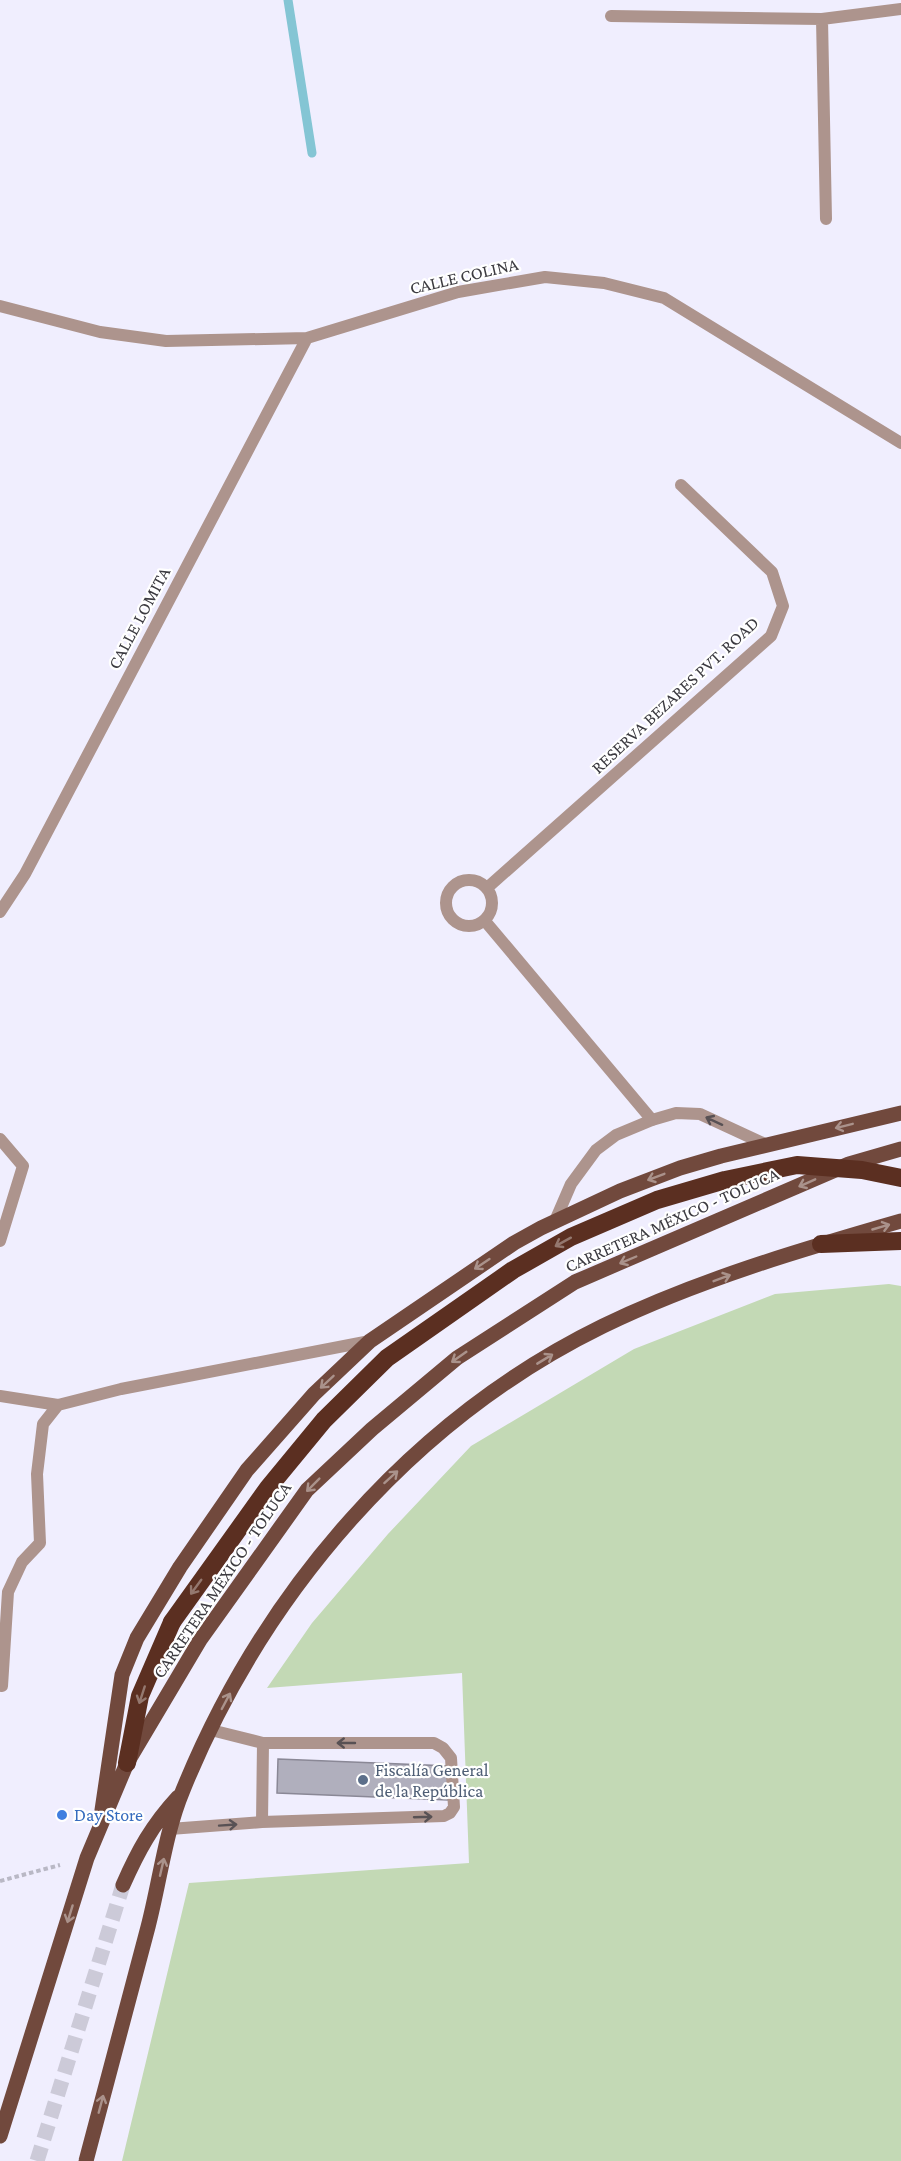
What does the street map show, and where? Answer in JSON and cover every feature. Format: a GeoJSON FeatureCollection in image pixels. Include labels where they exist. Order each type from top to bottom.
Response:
{"type":"FeatureCollection","features":[{"type":"Feature","properties":{"kind":"highway"},"geometry":{"type":"LineString","coordinates":[[127,1763],[140,1696],[172,1622],[267,1488],[324,1420],[387,1358],[513,1270],[571,1237],[657,1200],[725,1180],[797,1165],[862,1170],[901,1178]]}},
{"type":"Feature","properties":{"kind":"highway"},"geometry":{"type":"LineString","coordinates":[[821,1244],[901,1242]]}},
{"type":"Feature","properties":{"kind":"main road"},"geometry":{"type":"LineString","coordinates":[[98,1835],[122,1675],[137,1638],[180,1567],[247,1470],[314,1394],[370,1341],[514,1243],[620,1191],[680,1168],[901,1113]]}},
{"type":"Feature","properties":{"kind":"main road","name":"CARRETERA MÉXICO - TOLUCA"},"geometry":{"type":"LineString","coordinates":[[0,2136],[87,1858],[127,1763],[201,1640],[307,1490],[372,1429],[457,1358],[575,1282],[849,1164],[901,1149]]}},
{"type":"Feature","properties":{"kind":"main road"},"geometry":{"type":"LineString","coordinates":[[86,2161],[149,1924],[170,1829],[182,1791],[241,1672],[267,1629],[339,1532],[384,1483],[430,1442],[477,1405],[522,1373],[602,1327],[682,1293],[752,1267],[901,1221]]}},
{"type":"Feature","properties":{"kind":"main road"},"geometry":{"type":"LineString","coordinates":[[123,1886],[140,1848],[154,1825],[182,1791]]}},
{"type":"Feature","properties":{"kind":"street"},"geometry":{"type":"LineString","coordinates":[[611,16],[822,19],[901,9]]}},
{"type":"Feature","properties":{"kind":"street"},"geometry":{"type":"LineString","coordinates":[[822,19],[826,219]]}},
{"type":"Feature","properties":{"kind":"street","name":"CALLE COLINA"},"geometry":{"type":"LineString","coordinates":[[0,306],[100,332],[166,341],[307,338],[458,292],[545,277],[604,283],[664,298],[901,442]]}},
{"type":"Feature","properties":{"kind":"street","name":"CALLE LOMITA"},"geometry":{"type":"LineString","coordinates":[[0,912],[25,874],[307,338]]}},
{"type":"Feature","properties":{"kind":"street","name":"RESERVA BEZARES PVT. ROAD"},"geometry":{"type":"LineString","coordinates":[[487,888],[771,636],[783,606],[772,572],[681,485]]}},
{"type":"Feature","properties":{"kind":"street"},"geometry":{"type":"LineString","coordinates":[[475,880],[487,888],[493,901],[492,909],[485,921],[471,926],[455,922],[447,909],[446,901],[453,886],[460,882],[475,880]]}},
{"type":"Feature","properties":{"kind":"street"},"geometry":{"type":"LineString","coordinates":[[485,921],[652,1120]]}},
{"type":"Feature","properties":{"kind":"street"},"geometry":{"type":"LineString","coordinates":[[555,1221],[571,1184],[596,1150],[616,1135],[652,1120],[676,1113],[700,1114],[767,1145]]}},
{"type":"Feature","properties":{"kind":"street"},"geometry":{"type":"LineString","coordinates":[[0,1139],[23,1166],[0,1241]]}},
{"type":"Feature","properties":{"kind":"street"},"geometry":{"type":"LineString","coordinates":[[0,1396],[58,1405],[121,1389],[370,1341]]}},
{"type":"Feature","properties":{"kind":"street"},"geometry":{"type":"LineString","coordinates":[[2,1686],[8,1592],[22,1562],[39,1543],[37,1474],[43,1424],[58,1405]]}},
{"type":"Feature","properties":{"kind":"street"},"geometry":{"type":"LineString","coordinates":[[170,1829],[262,1822],[444,1816],[454,1807],[451,1758],[443,1748],[434,1743],[263,1743],[211,1730]]}},
{"type":"Feature","properties":{"kind":"street"},"geometry":{"type":"LineString","coordinates":[[262,1822],[263,1743]]}},
{"type":"Feature","properties":{"kind":"path"},"geometry":{"type":"LineString","coordinates":[[0,1881],[87,1858]]}},
{"type":"Feature","properties":{"kind":"green space"},"geometry":{"type":"Polygon","coordinates":[[[889,1284],[901,1286],[901,2161],[122,2161],[189,1883],[469,1863],[462,1673],[267,1688],[312,1623],[388,1534],[471,1446],[634,1349],[775,1294],[889,1284]]]}},
{"type":"Feature","properties":{"kind":"building","name":"Fiscalía General de la República"},"geometry":{"type":"Polygon","coordinates":[[[278,1759],[450,1766],[448,1800],[277,1793],[278,1759]]]}},
{"type":"Feature","properties":{"kind":"waterway"},"geometry":{"type":"LineString","coordinates":[[288,0],[312,153]]}},
{"type":"Feature","properties":{"kind":"tunnel"},"geometry":{"type":"LineString","coordinates":[[37,2161],[123,1885]]}},
{"type":"Feature","properties":{"kind":"place","name":"Fiscalía General de la República"},"geometry":{"type":"Point","coordinates":[363,1780]}},
{"type":"Feature","properties":{"kind":"place","name":"Day Store"},"geometry":{"type":"Point","coordinates":[62,1815]}}]}
